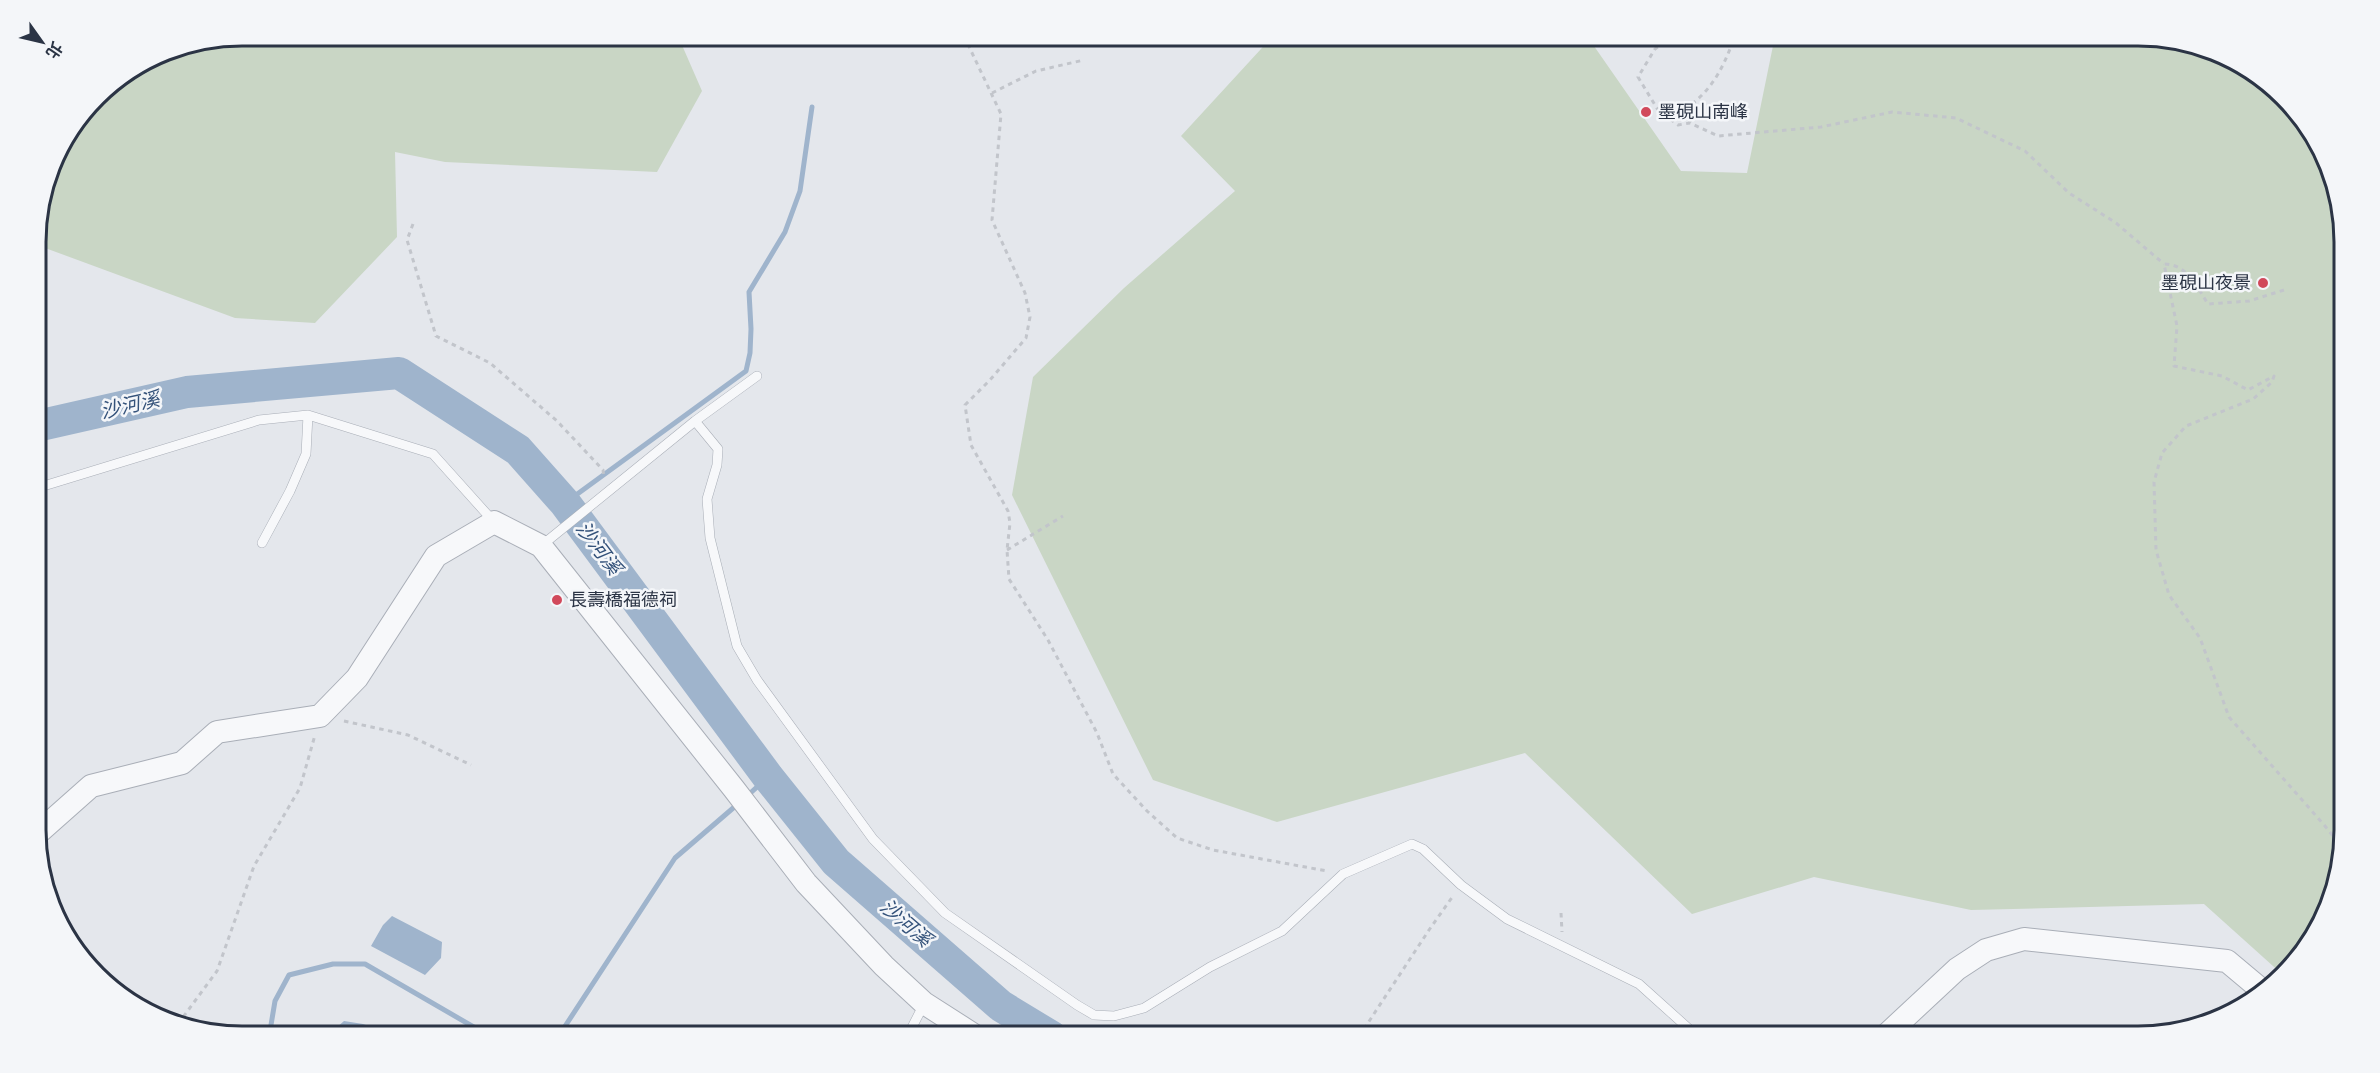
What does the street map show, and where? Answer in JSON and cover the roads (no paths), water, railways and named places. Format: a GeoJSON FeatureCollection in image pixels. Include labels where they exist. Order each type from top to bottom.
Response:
{"type":"FeatureCollection","features":[{"type":"Feature","properties":{"kind":"street"},"geometry":{"type":"LineString","coordinates":[[46,826],[91,786],[182,763],[217,732],[320,716],[357,678],[436,556],[494,522],[541,546],[806,883],[884,966],[924,1003],[961,1027]]}},
{"type":"Feature","properties":{"kind":"street"},"geometry":{"type":"LineString","coordinates":[[1896,1026],[1957,969],[1986,950],[2024,939],[2227,961],[2257,986]]}},
{"type":"Feature","properties":{"kind":"lane"},"geometry":{"type":"LineString","coordinates":[[541,546],[695,421],[757,376]]}},
{"type":"Feature","properties":{"kind":"lane"},"geometry":{"type":"LineString","coordinates":[[47,485],[259,420],[308,415],[433,454],[494,522]]}},
{"type":"Feature","properties":{"kind":"lane"},"geometry":{"type":"LineString","coordinates":[[262,543],[290,491],[306,454],[308,415]]}},
{"type":"Feature","properties":{"kind":"lane"},"geometry":{"type":"LineString","coordinates":[[695,421],[718,449],[717,465],[707,499],[710,538],[737,646],[757,680],[873,839],[945,913],[1077,1005],[1094,1015],[1114,1016],[1144,1008],[1210,967],[1282,931],[1343,874],[1412,844],[1423,849],[1461,885],[1507,919],[1639,984],[1686,1026]]}},
{"type":"Feature","properties":{"kind":"lane"},"geometry":{"type":"LineString","coordinates":[[912,1027],[924,1003]]}},
{"type":"Feature","properties":{"kind":"water"},"geometry":{"type":"Polygon","coordinates":[[[392,916],[442,942],[441,958],[425,975],[371,946],[383,925],[392,916]]]}},
{"type":"Feature","properties":{"kind":"water"},"geometry":{"type":"Polygon","coordinates":[[[344,1021],[372,1027],[337,1027],[344,1021]]]}},
{"type":"Feature","properties":{"kind":"waterway"},"geometry":{"type":"LineString","coordinates":[[565,503],[746,371],[750,353],[751,329],[749,292],[785,232],[800,191],[812,107]]}},
{"type":"Feature","properties":{"kind":"waterway","name":"沙河溪"},"geometry":{"type":"LineString","coordinates":[[47,424],[187,392],[399,373],[518,450],[565,503],[768,777],[836,862],[1001,1006],[1035,1027]]}},
{"type":"Feature","properties":{"kind":"waterway"},"geometry":{"type":"LineString","coordinates":[[746,797],[768,777]]}},
{"type":"Feature","properties":{"kind":"waterway"},"geometry":{"type":"LineString","coordinates":[[565,1027],[675,858],[739,803]]}},
{"type":"Feature","properties":{"kind":"waterway"},"geometry":{"type":"LineString","coordinates":[[271,1027],[275,1001],[289,975],[333,964],[365,964],[474,1027]]}},
{"type":"Feature","properties":{"kind":"place","name":"墨硯山南峰"},"geometry":{"type":"Point","coordinates":[1646,112]}},
{"type":"Feature","properties":{"kind":"place","name":"墨硯山夜景"},"geometry":{"type":"Point","coordinates":[2263,283]}},
{"type":"Feature","properties":{"kind":"place","name":"長壽橋福德祠"},"geometry":{"type":"Point","coordinates":[557,600]}}]}
